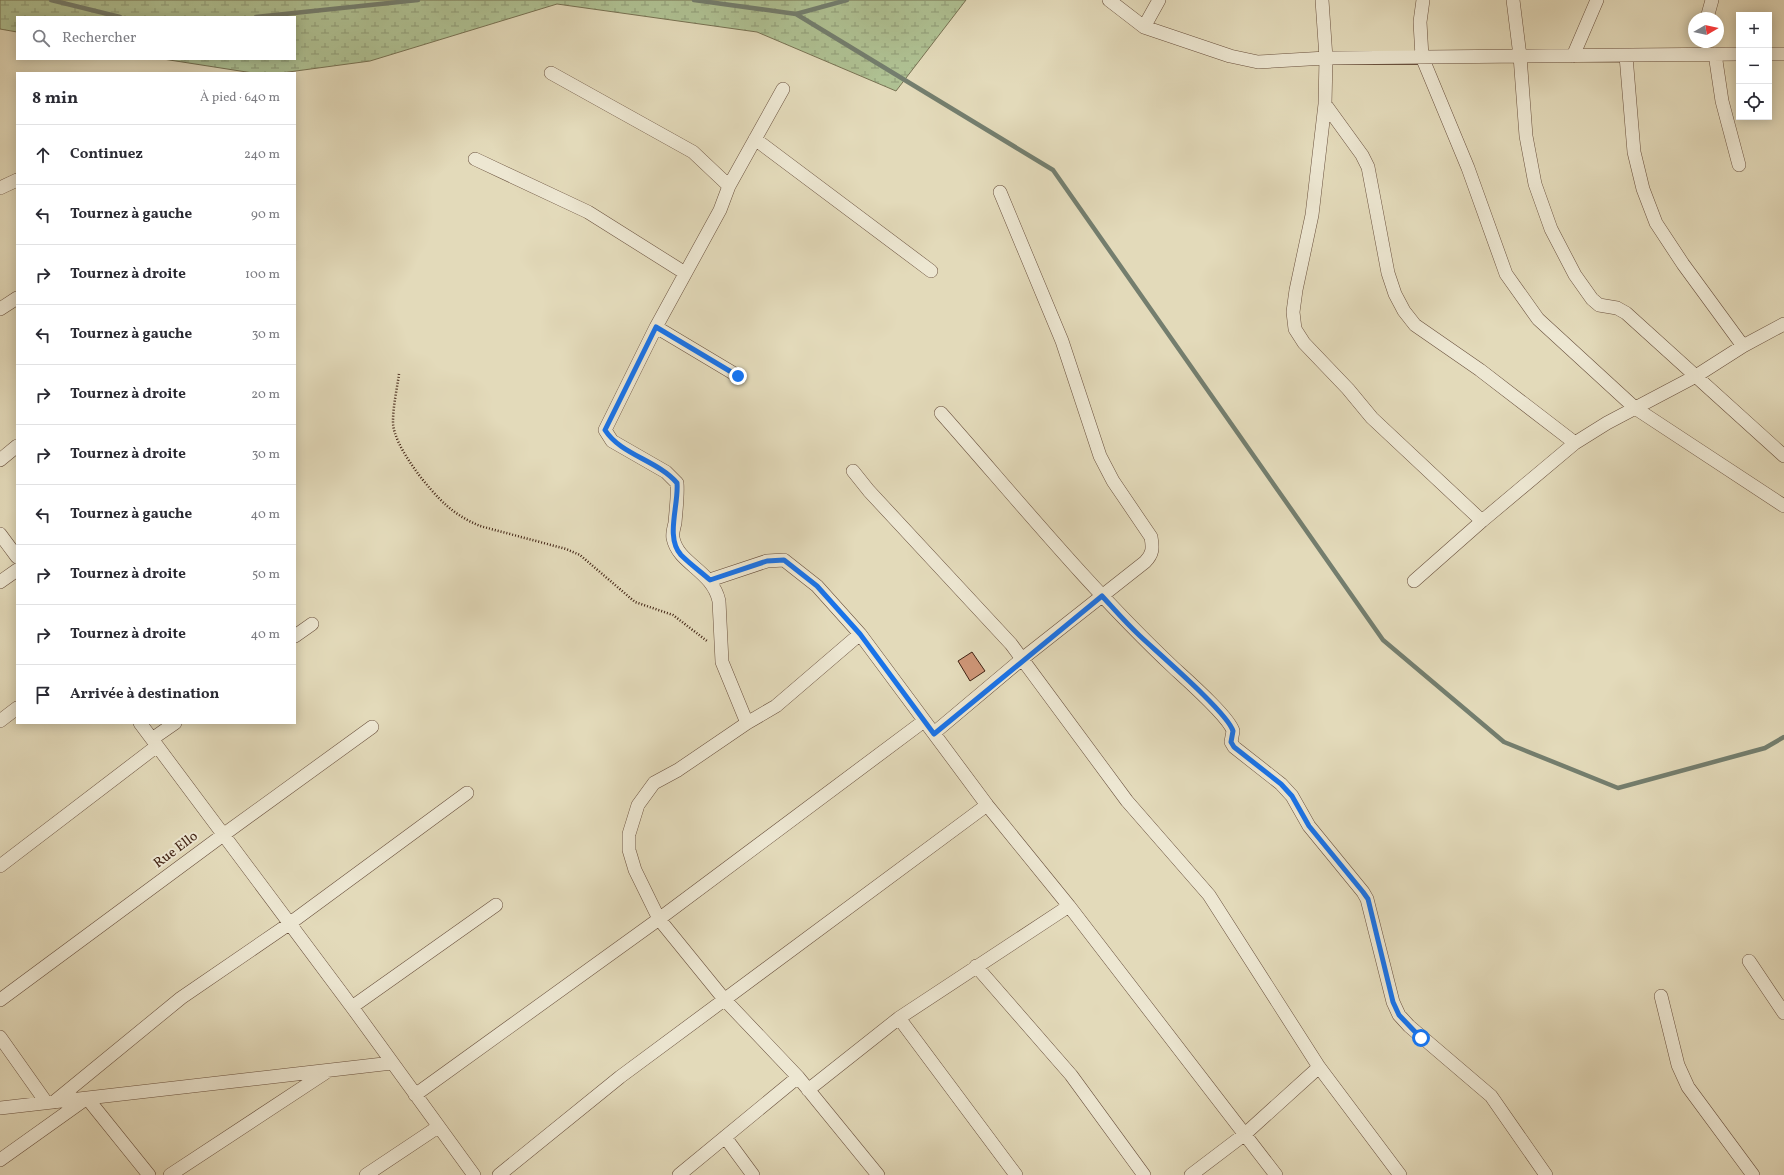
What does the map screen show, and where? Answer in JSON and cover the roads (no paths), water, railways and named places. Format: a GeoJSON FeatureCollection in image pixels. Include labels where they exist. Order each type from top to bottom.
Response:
{"type":"FeatureCollection","features":[{"type":"Feature","properties":{"kind":"street"},"geometry":{"type":"LineString","coordinates":[[1109,0],[1144,27],[1230,56],[1258,62],[1326,58],[1626,56],[1698,48],[1715,54],[1736,54]]}},
{"type":"Feature","properties":{"kind":"street"},"geometry":{"type":"LineString","coordinates":[[1144,27],[1159,0]]}},
{"type":"Feature","properties":{"kind":"street"},"geometry":{"type":"LineString","coordinates":[[1322,0],[1326,58],[1324,104],[1312,215],[1296,290],[1293,312],[1295,329],[1304,343],[1348,389],[1372,418],[1482,521]]}},
{"type":"Feature","properties":{"kind":"street"},"geometry":{"type":"LineString","coordinates":[[1423,0],[1420,22],[1422,57],[1468,168],[1506,274],[1538,319],[1635,408],[1784,506]]}},
{"type":"Feature","properties":{"kind":"street"},"geometry":{"type":"LineString","coordinates":[[1513,0],[1520,56],[1526,136],[1535,184],[1550,229],[1575,276],[1592,299],[1599,304],[1617,308],[1626,313],[1784,456]]}},
{"type":"Feature","properties":{"kind":"street"},"geometry":{"type":"LineString","coordinates":[[1573,56],[1598,0]]}},
{"type":"Feature","properties":{"kind":"street"},"geometry":{"type":"LineString","coordinates":[[1709,12],[1712,0]]}},
{"type":"Feature","properties":{"kind":"street"},"geometry":{"type":"LineString","coordinates":[[1715,54],[1722,101],[1738,165]]}},
{"type":"Feature","properties":{"kind":"street"},"geometry":{"type":"LineString","coordinates":[[1772,54],[1784,54]]}},
{"type":"Feature","properties":{"kind":"street"},"geometry":{"type":"LineString","coordinates":[[1626,56],[1634,152],[1643,189],[1656,223],[1743,346]]}},
{"type":"Feature","properties":{"kind":"street"},"geometry":{"type":"LineString","coordinates":[[551,73],[693,152],[729,186]]}},
{"type":"Feature","properties":{"kind":"street"},"geometry":{"type":"LineString","coordinates":[[747,723],[722,662],[719,601],[717,592],[710,580],[680,554],[673,538],[678,494],[677,483],[666,472],[612,441],[605,430],[656,327],[720,210],[729,186],[783,89]]}},
{"type":"Feature","properties":{"kind":"street"},"geometry":{"type":"LineString","coordinates":[[1324,104],[1362,155],[1368,167],[1388,273],[1395,294],[1404,311],[1415,325],[1480,370],[1575,444]]}},
{"type":"Feature","properties":{"kind":"street"},"geometry":{"type":"LineString","coordinates":[[755,139],[931,271]]}},
{"type":"Feature","properties":{"kind":"street"},"geometry":{"type":"LineString","coordinates":[[475,159],[588,212],[685,273]]}},
{"type":"Feature","properties":{"kind":"street"},"geometry":{"type":"LineString","coordinates":[[0,188],[16,180]]}},
{"type":"Feature","properties":{"kind":"street"},"geometry":{"type":"LineString","coordinates":[[934,734],[1022,659],[1145,562],[1152,555],[1153,547],[1151,537],[1113,481],[1100,456],[1062,341],[1000,192]]}},
{"type":"Feature","properties":{"kind":"street"},"geometry":{"type":"LineString","coordinates":[[0,309],[16,299]]}},
{"type":"Feature","properties":{"kind":"street"},"geometry":{"type":"LineString","coordinates":[[1414,581],[1482,521],[1575,444],[1607,423],[1696,376],[1743,346],[1784,324]]}},
{"type":"Feature","properties":{"kind":"street"},"geometry":{"type":"LineString","coordinates":[[656,327],[738,376]]}},
{"type":"Feature","properties":{"kind":"street"},"geometry":{"type":"LineString","coordinates":[[941,413],[1102,596],[1138,634],[1207,700],[1229,724],[1233,731],[1231,742],[1234,747],[1281,784],[1292,796],[1309,826],[1368,899],[1393,1002],[1399,1015],[1421,1038],[1491,1096],[1546,1175]]}},
{"type":"Feature","properties":{"kind":"street"},"geometry":{"type":"LineString","coordinates":[[0,460],[16,447]]}},
{"type":"Feature","properties":{"kind":"street"},"geometry":{"type":"LineString","coordinates":[[853,470],[869,491],[1011,644],[1128,801],[1209,895],[1319,1066],[1400,1175]]}},
{"type":"Feature","properties":{"kind":"street"},"geometry":{"type":"LineString","coordinates":[[0,534],[16,556]]}},
{"type":"Feature","properties":{"kind":"street"},"geometry":{"type":"LineString","coordinates":[[710,580],[767,561],[784,560],[817,586],[860,634],[987,805],[1069,906],[1276,1175]]}},
{"type":"Feature","properties":{"kind":"street"},"geometry":{"type":"LineString","coordinates":[[0,582],[16,571]]}},
{"type":"Feature","properties":{"kind":"street"},"geometry":{"type":"LineString","coordinates":[[296,635],[312,624]]}},
{"type":"Feature","properties":{"kind":"street"},"geometry":{"type":"LineString","coordinates":[[860,634],[776,706],[747,723],[678,770],[654,783],[638,805],[629,834],[629,850],[635,870],[659,919],[724,999],[798,1077],[878,1175]]}},
{"type":"Feature","properties":{"kind":"street"},"geometry":{"type":"LineString","coordinates":[[0,721],[16,709]]}},
{"type":"Feature","properties":{"kind":"street"},"geometry":{"type":"LineString","coordinates":[[415,1095],[659,919],[924,721]]}},
{"type":"Feature","properties":{"kind":"street"},"geometry":{"type":"LineString","coordinates":[[141,724],[352,1007],[474,1175]]}},
{"type":"Feature","properties":{"kind":"street"},"geometry":{"type":"LineString","coordinates":[[0,866],[155,743],[174,724]]}},
{"type":"Feature","properties":{"kind":"street","name":"Rue Ello"},"geometry":{"type":"LineString","coordinates":[[0,1000],[372,727]]}},
{"type":"Feature","properties":{"kind":"street"},"geometry":{"type":"LineString","coordinates":[[50,1102],[182,998],[289,924],[467,793]]}},
{"type":"Feature","properties":{"kind":"street"},"geometry":{"type":"LineString","coordinates":[[499,1175],[620,1077],[987,805]]}},
{"type":"Feature","properties":{"kind":"street"},"geometry":{"type":"LineString","coordinates":[[352,1007],[496,905]]}},
{"type":"Feature","properties":{"kind":"street"},"geometry":{"type":"LineString","coordinates":[[808,1090],[898,1018],[1069,906]]}},
{"type":"Feature","properties":{"kind":"street"},"geometry":{"type":"LineString","coordinates":[[1749,962],[1784,1013]]}},
{"type":"Feature","properties":{"kind":"street"},"geometry":{"type":"LineString","coordinates":[[976,966],[1071,1075],[1144,1175]]}},
{"type":"Feature","properties":{"kind":"street"},"geometry":{"type":"LineString","coordinates":[[1660,996],[1678,1065],[1688,1087],[1753,1175]]}},
{"type":"Feature","properties":{"kind":"street"},"geometry":{"type":"LineString","coordinates":[[898,1018],[1016,1175]]}},
{"type":"Feature","properties":{"kind":"street"},"geometry":{"type":"LineString","coordinates":[[0,1037],[50,1102]]}},
{"type":"Feature","properties":{"kind":"street"},"geometry":{"type":"LineString","coordinates":[[0,1108],[392,1063]]}},
{"type":"Feature","properties":{"kind":"street"},"geometry":{"type":"LineString","coordinates":[[1191,1175],[1245,1134],[1319,1066]]}},
{"type":"Feature","properties":{"kind":"street"},"geometry":{"type":"LineString","coordinates":[[170,1175],[328,1071]]}},
{"type":"Feature","properties":{"kind":"street"},"geometry":{"type":"LineString","coordinates":[[679,1175],[798,1077]]}},
{"type":"Feature","properties":{"kind":"street"},"geometry":{"type":"LineString","coordinates":[[0,1160],[87,1098]]}},
{"type":"Feature","properties":{"kind":"street"},"geometry":{"type":"LineString","coordinates":[[87,1098],[149,1175]]}},
{"type":"Feature","properties":{"kind":"street"},"geometry":{"type":"LineString","coordinates":[[366,1175],[438,1127]]}},
{"type":"Feature","properties":{"kind":"street"},"geometry":{"type":"LineString","coordinates":[[725,1137],[753,1175]]}},
{"type":"Feature","properties":{"kind":"waterway"},"geometry":{"type":"LineString","coordinates":[[51,0],[116,16]]}},
{"type":"Feature","properties":{"kind":"waterway"},"geometry":{"type":"LineString","coordinates":[[266,16],[418,0]]}},
{"type":"Feature","properties":{"kind":"waterway"},"geometry":{"type":"LineString","coordinates":[[694,0],[796,14],[1053,170],[1383,640],[1504,742],[1618,788],[1765,748],[1784,737]]}},
{"type":"Feature","properties":{"kind":"waterway"},"geometry":{"type":"LineString","coordinates":[[796,14],[847,0]]}}]}
